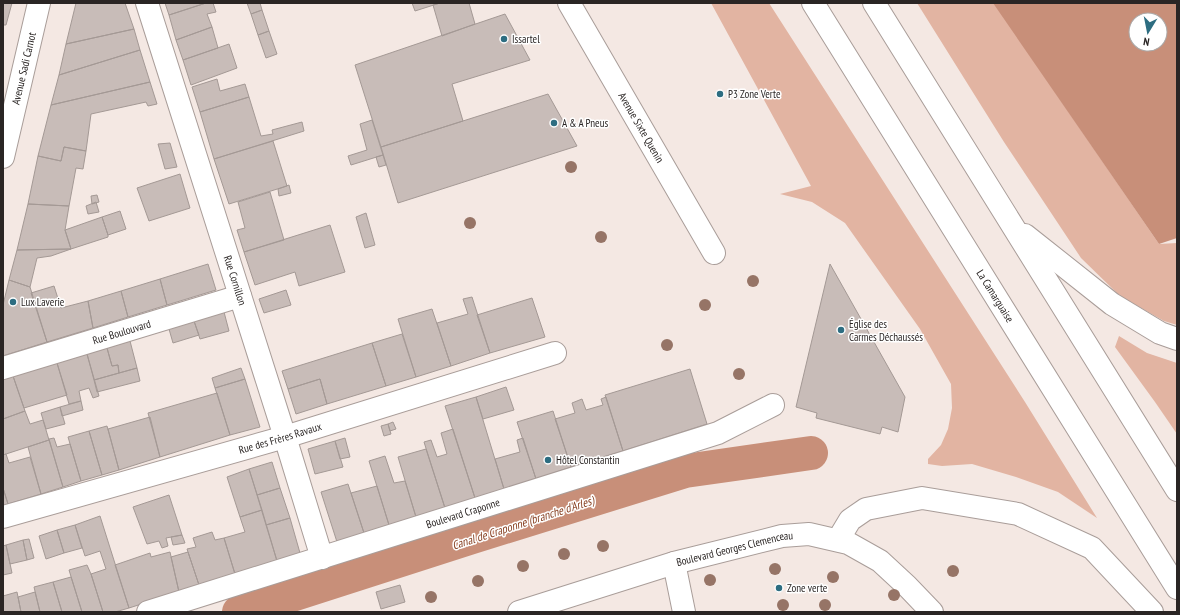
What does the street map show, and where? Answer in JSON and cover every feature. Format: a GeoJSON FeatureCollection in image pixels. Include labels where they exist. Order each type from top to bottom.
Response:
{"type":"FeatureCollection","features":[{"type":"Feature","properties":{"kind":"main road","name":"Avenue Sadi Carnot"},"geometry":{"type":"LineString","coordinates":[[3,157],[39,3]]}},
{"type":"Feature","properties":{"kind":"main road","name":"Rue Cornillon"},"geometry":{"type":"LineString","coordinates":[[147,3],[322,558]]}},
{"type":"Feature","properties":{"kind":"main road","name":"Avenue Sixte Quenin"},"geometry":{"type":"LineString","coordinates":[[569,3],[714,253]]}},
{"type":"Feature","properties":{"kind":"main road","name":"La Camarguaise"},"geometry":{"type":"LineString","coordinates":[[813,3],[1177,588]]}},
{"type":"Feature","properties":{"kind":"main road"},"geometry":{"type":"LineString","coordinates":[[874,3],[1177,490]]}},
{"type":"Feature","properties":{"kind":"main road"},"geometry":{"type":"LineString","coordinates":[[1012,224],[1112,304],[1160,333],[1177,338]]}},
{"type":"Feature","properties":{"kind":"main road","name":"Rue Boulouvard"},"geometry":{"type":"LineString","coordinates":[[3,368],[240,296]]}},
{"type":"Feature","properties":{"kind":"main road","name":"Rue des Frères Ravaux"},"geometry":{"type":"LineString","coordinates":[[3,517],[285,437],[555,353]]}},
{"type":"Feature","properties":{"kind":"main road","name":"Boulevard Craponne"},"geometry":{"type":"LineString","coordinates":[[148,612],[718,433],[773,405]]}},
{"type":"Feature","properties":{"kind":"main road"},"geometry":{"type":"LineString","coordinates":[[838,540],[850,520],[866,509],[922,498],[1018,514],[1092,548],[1152,612]]}},
{"type":"Feature","properties":{"kind":"main road","name":"Boulevard Georges Clemenceau"},"geometry":{"type":"LineString","coordinates":[[519,612],[674,563],[782,536],[809,534],[848,543],[880,561],[932,612]]}},
{"type":"Feature","properties":{"kind":"main road"},"geometry":{"type":"LineString","coordinates":[[674,563],[684,612]]}},
{"type":"Feature","properties":{"kind":"shaded area"},"geometry":{"type":"Polygon","coordinates":[[[711,3],[769,3],[1025,402],[1097,518],[1058,492],[1016,477],[972,464],[942,466],[928,464],[928,459],[941,445],[948,429],[952,408],[951,384],[920,329],[845,223],[812,202],[780,194],[811,186],[711,3]]]}},
{"type":"Feature","properties":{"kind":"shaded area"},"geometry":{"type":"Polygon","coordinates":[[[917,3],[994,3],[1159,244],[1177,243],[1177,325],[1164,321],[1120,296],[1081,258],[1004,142],[917,3]]]}},
{"type":"Feature","properties":{"kind":"shaded area"},"geometry":{"type":"Polygon","coordinates":[[[993,3],[1177,3],[1177,238],[1159,244],[993,3]]]}},
{"type":"Feature","properties":{"kind":"shaded area"},"geometry":{"type":"Polygon","coordinates":[[[1119,336],[1147,353],[1177,363],[1177,434],[1115,347],[1119,336]]]}},
{"type":"Feature","properties":{"kind":"building"},"geometry":{"type":"Polygon","coordinates":[[[3,3],[12,3],[6,25],[3,25],[3,3]]]}},
{"type":"Feature","properties":{"kind":"building"},"geometry":{"type":"Polygon","coordinates":[[[76,3],[125,3],[134,29],[66,44],[76,3]]]}},
{"type":"Feature","properties":{"kind":"building"},"geometry":{"type":"Polygon","coordinates":[[[165,3],[206,3],[169,15],[165,3]]]}},
{"type":"Feature","properties":{"kind":"building"},"geometry":{"type":"Polygon","coordinates":[[[206,3],[213,3],[216,12],[207,14],[212,27],[176,40],[169,15],[206,3]]]}},
{"type":"Feature","properties":{"kind":"building"},"geometry":{"type":"Polygon","coordinates":[[[247,3],[260,3],[262,10],[251,14],[247,3]]]}},
{"type":"Feature","properties":{"kind":"building"},"geometry":{"type":"Polygon","coordinates":[[[412,3],[440,3],[415,11],[412,3]]]}},
{"type":"Feature","properties":{"kind":"building"},"geometry":{"type":"Polygon","coordinates":[[[440,3],[469,3],[475,24],[442,36],[433,5],[440,3]]]}},
{"type":"Feature","properties":{"kind":"building"},"geometry":{"type":"Polygon","coordinates":[[[262,10],[269,31],[258,35],[251,14],[262,10]]]}},
{"type":"Feature","properties":{"kind":"building"},"geometry":{"type":"Polygon","coordinates":[[[505,14],[530,60],[452,84],[463,121],[381,147],[355,65],[505,14]]]}},
{"type":"Feature","properties":{"kind":"building"},"geometry":{"type":"Polygon","coordinates":[[[212,27],[218,48],[183,60],[176,40],[212,27]]]}},
{"type":"Feature","properties":{"kind":"building"},"geometry":{"type":"Polygon","coordinates":[[[134,29],[140,50],[59,75],[66,44],[134,29]]]}},
{"type":"Feature","properties":{"kind":"building"},"geometry":{"type":"Polygon","coordinates":[[[269,31],[277,54],[266,58],[258,35],[269,31]]]}},
{"type":"Feature","properties":{"kind":"building"},"geometry":{"type":"Polygon","coordinates":[[[229,44],[237,68],[191,85],[183,60],[229,44]]]}},
{"type":"Feature","properties":{"kind":"building"},"geometry":{"type":"Polygon","coordinates":[[[140,50],[150,82],[51,105],[59,75],[140,50]]]}},
{"type":"Feature","properties":{"kind":"building"},"geometry":{"type":"Polygon","coordinates":[[[217,79],[220,91],[245,84],[249,97],[200,112],[192,87],[217,79]]]}},
{"type":"Feature","properties":{"kind":"building"},"geometry":{"type":"Polygon","coordinates":[[[150,82],[157,104],[148,106],[146,102],[91,114],[86,151],[64,147],[61,161],[38,156],[51,105],[150,82]]]}},
{"type":"Feature","properties":{"kind":"building"},"geometry":{"type":"Polygon","coordinates":[[[548,94],[577,146],[398,203],[381,147],[548,94]]]}},
{"type":"Feature","properties":{"kind":"building"},"geometry":{"type":"Polygon","coordinates":[[[249,97],[261,136],[273,134],[272,130],[302,122],[304,131],[214,159],[200,112],[249,97]]]}},
{"type":"Feature","properties":{"kind":"building"},"geometry":{"type":"Polygon","coordinates":[[[372,120],[383,155],[351,165],[348,156],[367,150],[360,124],[372,120]]]}},
{"type":"Feature","properties":{"kind":"building"},"geometry":{"type":"Polygon","coordinates":[[[273,141],[287,186],[229,204],[214,159],[273,141]]]}},
{"type":"Feature","properties":{"kind":"building"},"geometry":{"type":"Polygon","coordinates":[[[170,143],[177,167],[165,169],[158,144],[170,143]]]}},
{"type":"Feature","properties":{"kind":"building"},"geometry":{"type":"Polygon","coordinates":[[[64,147],[86,151],[83,169],[76,168],[69,206],[28,204],[38,156],[61,161],[64,147]]]}},
{"type":"Feature","properties":{"kind":"building"},"geometry":{"type":"Polygon","coordinates":[[[383,155],[386,165],[379,167],[376,157],[383,155]]]}},
{"type":"Feature","properties":{"kind":"building"},"geometry":{"type":"Polygon","coordinates":[[[180,174],[190,208],[149,221],[137,188],[180,174]]]}},
{"type":"Feature","properties":{"kind":"building"},"geometry":{"type":"Polygon","coordinates":[[[289,185],[291,193],[279,196],[278,189],[289,185]]]}},
{"type":"Feature","properties":{"kind":"building"},"geometry":{"type":"Polygon","coordinates":[[[270,192],[284,240],[244,252],[237,230],[245,228],[238,202],[270,192]]]}},
{"type":"Feature","properties":{"kind":"building"},"geometry":{"type":"Polygon","coordinates":[[[97,195],[99,202],[92,204],[91,196],[97,195]]]}},
{"type":"Feature","properties":{"kind":"building"},"geometry":{"type":"Polygon","coordinates":[[[96,202],[99,212],[88,214],[86,206],[96,202]]]}},
{"type":"Feature","properties":{"kind":"building"},"geometry":{"type":"Polygon","coordinates":[[[28,204],[69,206],[65,230],[71,249],[17,250],[28,204]]]}},
{"type":"Feature","properties":{"kind":"building"},"geometry":{"type":"Polygon","coordinates":[[[120,211],[126,229],[108,235],[102,217],[120,211]]]}},
{"type":"Feature","properties":{"kind":"building"},"geometry":{"type":"Polygon","coordinates":[[[366,213],[375,245],[365,248],[356,217],[366,213]]]}},
{"type":"Feature","properties":{"kind":"building"},"geometry":{"type":"Polygon","coordinates":[[[102,217],[108,237],[71,249],[65,230],[102,217]]]}},
{"type":"Feature","properties":{"kind":"building"},"geometry":{"type":"Polygon","coordinates":[[[330,225],[345,272],[299,286],[295,272],[255,285],[244,252],[330,225]]]}},
{"type":"Feature","properties":{"kind":"building"},"geometry":{"type":"Polygon","coordinates":[[[71,249],[51,256],[37,258],[30,287],[9,280],[17,250],[71,249]]]}},
{"type":"Feature","properties":{"kind":"building"},"geometry":{"type":"Polygon","coordinates":[[[208,264],[216,290],[167,305],[160,279],[208,264]]]}},
{"type":"Feature","properties":{"kind":"building","name":"Église des Carmes Déchaussés"},"geometry":{"type":"Polygon","coordinates":[[[830,264],[905,397],[898,432],[882,427],[880,434],[816,418],[817,413],[796,407],[830,264]]]}},
{"type":"Feature","properties":{"kind":"building"},"geometry":{"type":"Polygon","coordinates":[[[160,279],[167,305],[128,317],[121,291],[160,279]]]}},
{"type":"Feature","properties":{"kind":"building"},"geometry":{"type":"Polygon","coordinates":[[[9,280],[30,287],[47,342],[3,356],[3,305],[9,280]]]}},
{"type":"Feature","properties":{"kind":"building"},"geometry":{"type":"Polygon","coordinates":[[[54,286],[61,308],[88,301],[93,328],[47,342],[31,293],[54,286]]]}},
{"type":"Feature","properties":{"kind":"building"},"geometry":{"type":"Polygon","coordinates":[[[286,290],[291,305],[264,313],[259,299],[286,290]]]}},
{"type":"Feature","properties":{"kind":"building"},"geometry":{"type":"Polygon","coordinates":[[[121,291],[128,317],[93,328],[88,301],[121,291]]]}},
{"type":"Feature","properties":{"kind":"building"},"geometry":{"type":"Polygon","coordinates":[[[472,297],[490,353],[451,366],[437,323],[468,314],[463,299],[472,297]]]}},
{"type":"Feature","properties":{"kind":"building"},"geometry":{"type":"Polygon","coordinates":[[[532,298],[545,337],[490,353],[477,315],[532,298]]]}},
{"type":"Feature","properties":{"kind":"building"},"geometry":{"type":"Polygon","coordinates":[[[432,309],[451,366],[416,377],[398,319],[432,309]]]}},
{"type":"Feature","properties":{"kind":"building"},"geometry":{"type":"Polygon","coordinates":[[[224,312],[229,331],[200,339],[194,321],[224,312]]]}},
{"type":"Feature","properties":{"kind":"building"},"geometry":{"type":"Polygon","coordinates":[[[194,321],[199,335],[173,343],[169,329],[194,321]]]}},
{"type":"Feature","properties":{"kind":"building"},"geometry":{"type":"Polygon","coordinates":[[[402,334],[416,377],[386,386],[372,343],[402,334]]]}},
{"type":"Feature","properties":{"kind":"building"},"geometry":{"type":"Polygon","coordinates":[[[130,341],[137,368],[119,373],[118,365],[112,366],[107,348],[130,341]]]}},
{"type":"Feature","properties":{"kind":"building"},"geometry":{"type":"Polygon","coordinates":[[[372,343],[386,386],[327,404],[320,379],[288,389],[282,371],[372,343]]]}},
{"type":"Feature","properties":{"kind":"building"},"geometry":{"type":"Polygon","coordinates":[[[107,348],[112,366],[118,365],[119,373],[94,380],[87,354],[107,348]]]}},
{"type":"Feature","properties":{"kind":"building"},"geometry":{"type":"Polygon","coordinates":[[[87,354],[99,396],[93,398],[89,388],[79,391],[81,401],[69,404],[57,363],[87,354]]]}},
{"type":"Feature","properties":{"kind":"building"},"geometry":{"type":"Polygon","coordinates":[[[57,363],[67,395],[24,408],[13,376],[57,363]]]}},
{"type":"Feature","properties":{"kind":"building"},"geometry":{"type":"Polygon","coordinates":[[[137,368],[140,381],[97,392],[94,380],[137,368]]]}},
{"type":"Feature","properties":{"kind":"building"},"geometry":{"type":"Polygon","coordinates":[[[241,368],[245,379],[215,388],[212,378],[241,368]]]}},
{"type":"Feature","properties":{"kind":"building"},"geometry":{"type":"Polygon","coordinates":[[[690,369],[707,424],[623,451],[605,395],[690,369]]]}},
{"type":"Feature","properties":{"kind":"building"},"geometry":{"type":"Polygon","coordinates":[[[13,376],[25,411],[3,419],[3,379],[13,376]]]}},
{"type":"Feature","properties":{"kind":"building"},"geometry":{"type":"Polygon","coordinates":[[[245,379],[260,427],[230,435],[215,388],[245,379]]]}},
{"type":"Feature","properties":{"kind":"building"},"geometry":{"type":"Polygon","coordinates":[[[320,379],[327,404],[296,414],[288,389],[320,379]]]}},
{"type":"Feature","properties":{"kind":"building"},"geometry":{"type":"Polygon","coordinates":[[[506,387],[514,410],[483,419],[476,397],[506,387]]]}},
{"type":"Feature","properties":{"kind":"building"},"geometry":{"type":"Polygon","coordinates":[[[217,393],[230,435],[160,457],[148,413],[217,393]]]}},
{"type":"Feature","properties":{"kind":"building"},"geometry":{"type":"Polygon","coordinates":[[[476,397],[504,489],[475,498],[445,406],[476,397]]]}},
{"type":"Feature","properties":{"kind":"building"},"geometry":{"type":"Polygon","coordinates":[[[606,397],[623,451],[571,467],[555,419],[575,413],[572,403],[582,399],[586,410],[603,405],[601,399],[606,397]]]}},
{"type":"Feature","properties":{"kind":"building"},"geometry":{"type":"Polygon","coordinates":[[[81,401],[83,410],[62,416],[60,407],[81,401]]]}},
{"type":"Feature","properties":{"kind":"building"},"geometry":{"type":"Polygon","coordinates":[[[60,407],[65,424],[46,429],[41,413],[60,407]]]}},
{"type":"Feature","properties":{"kind":"building"},"geometry":{"type":"Polygon","coordinates":[[[25,411],[30,424],[43,420],[49,440],[3,455],[3,419],[25,411]]]}},
{"type":"Feature","properties":{"kind":"building"},"geometry":{"type":"Polygon","coordinates":[[[553,411],[571,467],[536,479],[517,422],[553,411]]]}},
{"type":"Feature","properties":{"kind":"building"},"geometry":{"type":"Polygon","coordinates":[[[150,417],[160,457],[119,470],[108,429],[150,417]]]}},
{"type":"Feature","properties":{"kind":"building"},"geometry":{"type":"Polygon","coordinates":[[[393,422],[396,429],[390,431],[388,424],[393,422]]]}},
{"type":"Feature","properties":{"kind":"building"},"geometry":{"type":"Polygon","coordinates":[[[388,424],[391,434],[384,436],[381,426],[388,424]]]}},
{"type":"Feature","properties":{"kind":"building"},"geometry":{"type":"Polygon","coordinates":[[[107,426],[119,470],[102,475],[89,431],[107,426]]]}},
{"type":"Feature","properties":{"kind":"building"},"geometry":{"type":"Polygon","coordinates":[[[453,429],[475,498],[445,508],[424,442],[431,440],[437,457],[447,454],[441,433],[453,429]]]}},
{"type":"Feature","properties":{"kind":"building"},"geometry":{"type":"Polygon","coordinates":[[[89,431],[102,475],[81,481],[68,437],[89,431]]]}},
{"type":"Feature","properties":{"kind":"building"},"geometry":{"type":"Polygon","coordinates":[[[54,438],[57,447],[70,444],[81,481],[63,487],[49,439],[54,438]]]}},
{"type":"Feature","properties":{"kind":"building"},"geometry":{"type":"Polygon","coordinates":[[[345,438],[350,457],[340,459],[335,441],[345,438]]]}},
{"type":"Feature","properties":{"kind":"building"},"geometry":{"type":"Polygon","coordinates":[[[523,438],[536,479],[504,489],[495,459],[520,452],[517,440],[523,438]]]}},
{"type":"Feature","properties":{"kind":"building"},"geometry":{"type":"Polygon","coordinates":[[[49,440],[63,487],[41,494],[28,447],[49,440]]]}},
{"type":"Feature","properties":{"kind":"building"},"geometry":{"type":"Polygon","coordinates":[[[335,441],[343,467],[315,474],[308,449],[335,441]]]}},
{"type":"Feature","properties":{"kind":"building"},"geometry":{"type":"Polygon","coordinates":[[[426,449],[445,508],[416,517],[398,457],[426,449]]]}},
{"type":"Feature","properties":{"kind":"building"},"geometry":{"type":"Polygon","coordinates":[[[6,454],[9,463],[30,457],[41,494],[8,504],[3,488],[3,455],[6,454]]]}},
{"type":"Feature","properties":{"kind":"building"},"geometry":{"type":"Polygon","coordinates":[[[385,456],[394,483],[405,481],[416,517],[389,525],[369,461],[385,456]]]}},
{"type":"Feature","properties":{"kind":"building"},"geometry":{"type":"Polygon","coordinates":[[[272,462],[280,488],[257,495],[249,469],[272,462]]]}},
{"type":"Feature","properties":{"kind":"building"},"geometry":{"type":"Polygon","coordinates":[[[249,469],[262,510],[240,517],[227,477],[249,469]]]}},
{"type":"Feature","properties":{"kind":"building"},"geometry":{"type":"Polygon","coordinates":[[[348,484],[364,533],[337,542],[321,492],[348,484]]]}},
{"type":"Feature","properties":{"kind":"building"},"geometry":{"type":"Polygon","coordinates":[[[377,486],[389,525],[364,533],[351,493],[377,486]]]}},
{"type":"Feature","properties":{"kind":"building"},"geometry":{"type":"Polygon","coordinates":[[[3,488],[8,504],[3,506],[3,488]]]}},
{"type":"Feature","properties":{"kind":"building"},"geometry":{"type":"Polygon","coordinates":[[[280,488],[290,518],[266,525],[257,495],[280,488]]]}},
{"type":"Feature","properties":{"kind":"building"},"geometry":{"type":"Polygon","coordinates":[[[169,495],[182,535],[166,538],[168,546],[162,548],[159,541],[147,544],[133,507],[169,495]]]}},
{"type":"Feature","properties":{"kind":"building"},"geometry":{"type":"Polygon","coordinates":[[[262,510],[277,561],[235,574],[224,538],[245,532],[240,517],[262,510]]]}},
{"type":"Feature","properties":{"kind":"building"},"geometry":{"type":"Polygon","coordinates":[[[100,516],[129,608],[115,612],[103,612],[91,574],[106,569],[100,551],[85,556],[75,525],[100,516]]]}},
{"type":"Feature","properties":{"kind":"building"},"geometry":{"type":"Polygon","coordinates":[[[290,518],[300,553],[277,561],[266,525],[290,518]]]}},
{"type":"Feature","properties":{"kind":"building"},"geometry":{"type":"Polygon","coordinates":[[[75,525],[82,548],[64,553],[57,530],[75,525]]]}},
{"type":"Feature","properties":{"kind":"building"},"geometry":{"type":"Polygon","coordinates":[[[57,530],[64,553],[46,559],[39,536],[57,530]]]}},
{"type":"Feature","properties":{"kind":"building"},"geometry":{"type":"Polygon","coordinates":[[[212,532],[215,540],[224,538],[235,574],[199,585],[187,549],[196,547],[193,538],[212,532]]]}},
{"type":"Feature","properties":{"kind":"building"},"geometry":{"type":"Polygon","coordinates":[[[182,535],[185,543],[173,545],[171,537],[182,535]]]}},
{"type":"Feature","properties":{"kind":"building"},"geometry":{"type":"Polygon","coordinates":[[[29,539],[34,558],[27,560],[23,540],[29,539]]]}},
{"type":"Feature","properties":{"kind":"building"},"geometry":{"type":"Polygon","coordinates":[[[23,540],[27,560],[10,564],[6,545],[23,540]]]}},
{"type":"Feature","properties":{"kind":"building"},"geometry":{"type":"Polygon","coordinates":[[[6,545],[12,573],[3,575],[3,546],[6,545]]]}},
{"type":"Feature","properties":{"kind":"building"},"geometry":{"type":"Polygon","coordinates":[[[170,552],[179,592],[129,608],[115,565],[150,553],[151,557],[170,552]]]}},
{"type":"Feature","properties":{"kind":"building"},"geometry":{"type":"Polygon","coordinates":[[[188,552],[199,585],[179,592],[171,557],[188,552]]]}},
{"type":"Feature","properties":{"kind":"building"},"geometry":{"type":"Polygon","coordinates":[[[87,565],[103,612],[82,612],[69,570],[87,565]]]}},
{"type":"Feature","properties":{"kind":"building"},"geometry":{"type":"Polygon","coordinates":[[[71,577],[82,612],[62,612],[53,582],[71,577]]]}},
{"type":"Feature","properties":{"kind":"building"},"geometry":{"type":"Polygon","coordinates":[[[53,582],[62,612],[40,612],[34,587],[53,582]]]}},
{"type":"Feature","properties":{"kind":"building"},"geometry":{"type":"Polygon","coordinates":[[[400,585],[405,602],[381,609],[376,592],[400,585]]]}},
{"type":"Feature","properties":{"kind":"building"},"geometry":{"type":"Polygon","coordinates":[[[17,592],[21,612],[3,612],[3,596],[17,592]]]}},
{"type":"Feature","properties":{"kind":"building"},"geometry":{"type":"Polygon","coordinates":[[[35,592],[40,612],[21,612],[18,597],[35,592]]]}},
{"type":"Feature","properties":{"kind":"waterway","name":"Canal de Craponne (branche d'Arles)"},"geometry":{"type":"LineString","coordinates":[[239,612],[472,537],[685,471],[811,453]]}},
{"type":"Feature","properties":{"kind":"place","name":"Issartel"},"geometry":{"type":"Point","coordinates":[504,39]}},
{"type":"Feature","properties":{"kind":"place","name":"P3 Zone Verte"},"geometry":{"type":"Point","coordinates":[720,94]}},
{"type":"Feature","properties":{"kind":"place","name":"A & A Pneus"},"geometry":{"type":"Point","coordinates":[554,123]}},
{"type":"Feature","properties":{"kind":"place","name":"Lux Laverie"},"geometry":{"type":"Point","coordinates":[13,302]}},
{"type":"Feature","properties":{"kind":"place","name":"Église des Carmes Déchaussés"},"geometry":{"type":"Point","coordinates":[841,330]}},
{"type":"Feature","properties":{"kind":"place","name":"Hôtel Constantin"},"geometry":{"type":"Point","coordinates":[548,460]}},
{"type":"Feature","properties":{"kind":"place","name":"Zone verte"},"geometry":{"type":"Point","coordinates":[779,588]}}]}
